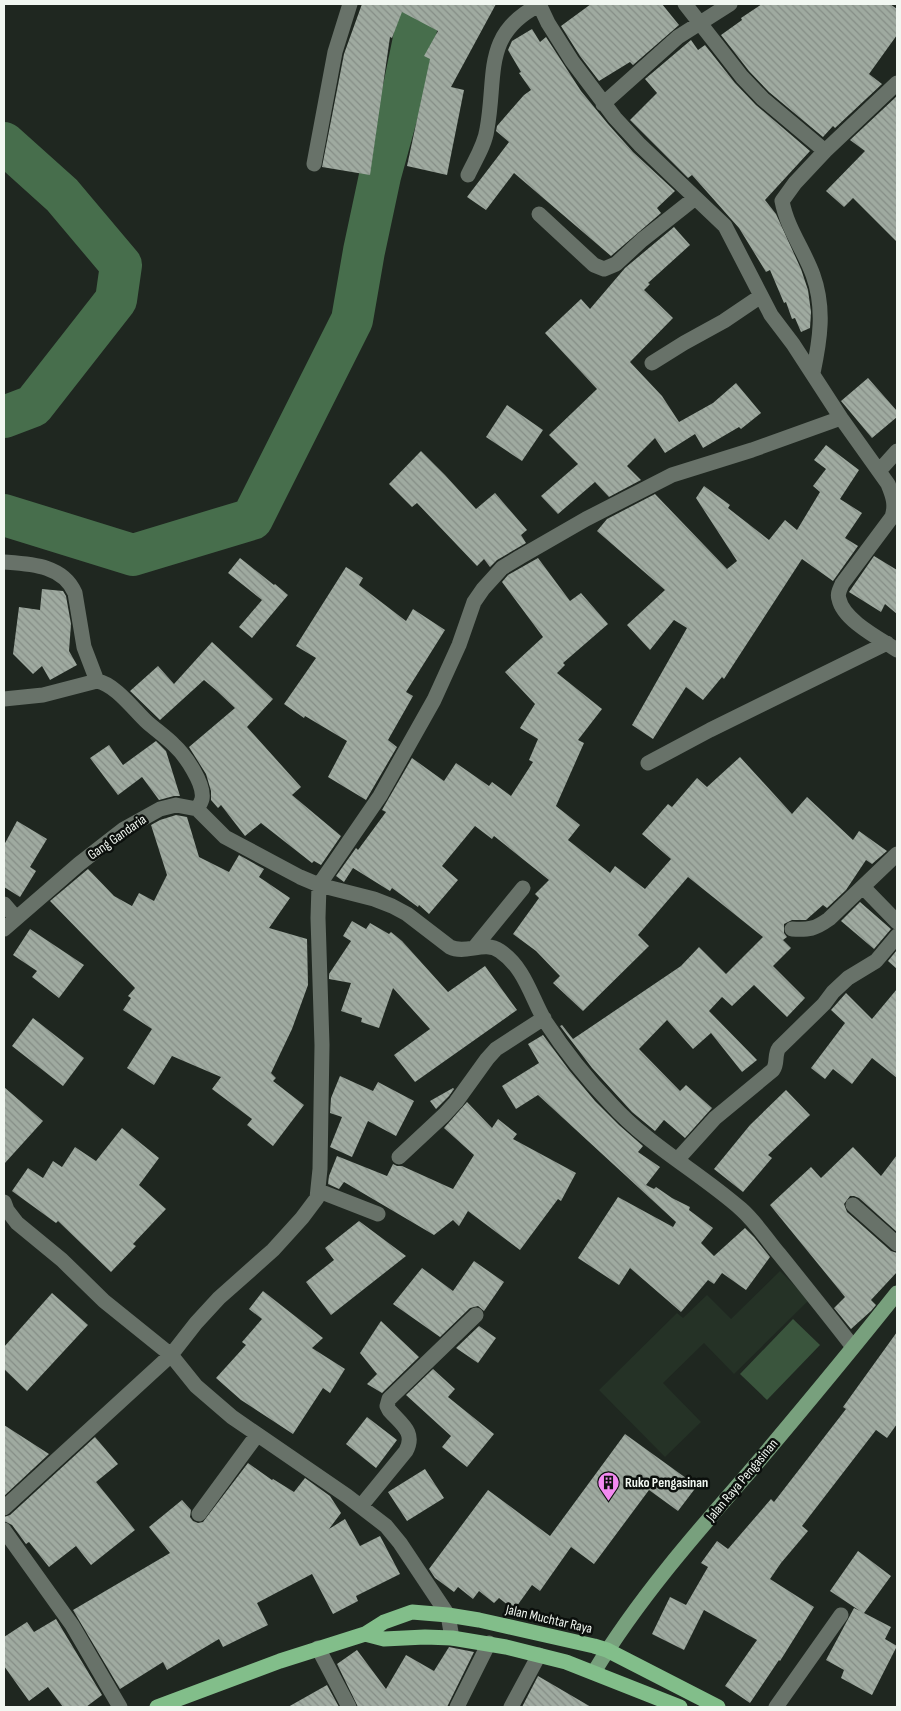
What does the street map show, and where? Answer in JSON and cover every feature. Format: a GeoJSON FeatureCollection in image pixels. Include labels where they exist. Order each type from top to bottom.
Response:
{"type":"FeatureCollection","features":[{"type":"Feature","properties":{"kind":"highway","name":"Jalan Muchtar Raya"},"geometry":{"type":"LineString","coordinates":[[157,1707],[318,1648],[365,1634],[384,1622],[412,1612],[448,1615],[577,1641],[607,1650],[718,1707]]}},
{"type":"Feature","properties":{"kind":"highway","name":"Jalan Muchtar Raya"},"geometry":{"type":"LineString","coordinates":[[365,1634],[384,1639],[452,1638],[489,1643],[539,1655],[594,1672],[680,1707]]}},
{"type":"Feature","properties":{"kind":"main road","name":"Jalan Raya Pengasinan"},"geometry":{"type":"LineString","coordinates":[[594,1672],[637,1608],[897,1293]]}},
{"type":"Feature","properties":{"kind":"street"},"geometry":{"type":"LineString","coordinates":[[314,164],[335,52],[350,4]]}},
{"type":"Feature","properties":{"kind":"street"},"geometry":{"type":"LineString","coordinates":[[685,4],[742,77],[763,99],[825,151]]}},
{"type":"Feature","properties":{"kind":"street"},"geometry":{"type":"LineString","coordinates":[[603,104],[678,37],[730,4]]}},
{"type":"Feature","properties":{"kind":"street"},"geometry":{"type":"LineString","coordinates":[[468,175],[487,130],[498,45],[508,28],[516,20],[539,5],[572,62],[603,104],[640,145],[725,226],[771,315],[812,373],[840,418],[888,484],[896,505],[892,517],[842,584],[838,598],[848,615],[892,647]]}},
{"type":"Feature","properties":{"kind":"street"},"geometry":{"type":"LineString","coordinates":[[812,373],[821,326],[820,300],[813,275],[786,216],[782,201],[795,183],[825,151],[897,83]]}},
{"type":"Feature","properties":{"kind":"street"},"geometry":{"type":"LineString","coordinates":[[539,214],[594,265],[604,269],[616,264],[642,240],[695,198]]}},
{"type":"Feature","properties":{"kind":"street"},"geometry":{"type":"LineString","coordinates":[[652,363],[724,321],[761,296]]}},
{"type":"Feature","properties":{"kind":"street"},"geometry":{"type":"LineString","coordinates":[[4,1508],[171,1355],[207,1311],[263,1260],[314,1203],[319,1191],[322,1045],[318,918],[319,885],[380,796],[442,684],[459,645],[474,602],[482,589],[502,568],[586,519],[672,475],[752,450],[840,418]]}},
{"type":"Feature","properties":{"kind":"street"},"geometry":{"type":"LineString","coordinates":[[879,471],[897,452]]}},
{"type":"Feature","properties":{"kind":"street"},"geometry":{"type":"LineString","coordinates":[[4,562],[44,566],[58,573],[72,585],[84,647],[102,683],[130,704],[147,722],[174,745],[188,761],[202,792],[202,799],[197,809],[225,838],[319,885],[374,899],[392,906],[407,914],[456,950],[487,946],[500,951],[510,960],[527,984],[544,1018],[560,1042],[611,1105],[630,1124],[741,1209],[752,1220],[854,1347]]}},
{"type":"Feature","properties":{"kind":"street"},"geometry":{"type":"LineString","coordinates":[[648,763],[718,726],[892,647]]}},
{"type":"Feature","properties":{"kind":"street"},"geometry":{"type":"LineString","coordinates":[[4,699],[43,695],[102,683]]}},
{"type":"Feature","properties":{"kind":"street","name":"Gang Gandaria"},"geometry":{"type":"LineString","coordinates":[[4,929],[93,853],[136,821],[160,809],[176,805],[197,809]]}},
{"type":"Feature","properties":{"kind":"street"},"geometry":{"type":"LineString","coordinates":[[792,929],[805,930],[818,927],[829,919],[897,854]]}},
{"type":"Feature","properties":{"kind":"street"},"geometry":{"type":"LineString","coordinates":[[863,887],[897,922]]}},
{"type":"Feature","properties":{"kind":"street"},"geometry":{"type":"LineString","coordinates":[[474,948],[524,888]]}},
{"type":"Feature","properties":{"kind":"street"},"geometry":{"type":"LineString","coordinates":[[4,904],[16,918]]}},
{"type":"Feature","properties":{"kind":"street"},"geometry":{"type":"LineString","coordinates":[[677,1160],[715,1118],[771,1073],[775,1067],[776,1052],[779,1048],[824,1004],[833,992],[848,978],[876,961],[897,936]]}},
{"type":"Feature","properties":{"kind":"street"},"geometry":{"type":"LineString","coordinates":[[399,1157],[450,1109],[496,1049],[544,1018]]}},
{"type":"Feature","properties":{"kind":"street"},"geometry":{"type":"LineString","coordinates":[[319,1191],[378,1214]]}},
{"type":"Feature","properties":{"kind":"street"},"geometry":{"type":"LineString","coordinates":[[4,1202],[7,1210],[17,1223],[62,1260],[104,1301],[171,1355],[196,1386],[232,1417],[361,1506],[386,1526],[400,1543],[448,1615],[452,1638]]}},
{"type":"Feature","properties":{"kind":"street"},"geometry":{"type":"LineString","coordinates":[[853,1206],[897,1244]]}},
{"type":"Feature","properties":{"kind":"street"},"geometry":{"type":"LineString","coordinates":[[361,1506],[406,1451],[411,1442],[410,1434],[389,1410],[387,1402],[389,1398],[476,1314]]}},
{"type":"Feature","properties":{"kind":"street"},"geometry":{"type":"LineString","coordinates":[[199,1514],[257,1435]]}},
{"type":"Feature","properties":{"kind":"street"},"geometry":{"type":"LineString","coordinates":[[4,1530],[72,1625],[120,1707]]}},
{"type":"Feature","properties":{"kind":"street"},"geometry":{"type":"LineString","coordinates":[[776,1707],[841,1615]]}},
{"type":"Feature","properties":{"kind":"street"},"geometry":{"type":"LineString","coordinates":[[457,1707],[489,1643]]}},
{"type":"Feature","properties":{"kind":"street"},"geometry":{"type":"LineString","coordinates":[[318,1648],[349,1707]]}},
{"type":"Feature","properties":{"kind":"street"},"geometry":{"type":"LineString","coordinates":[[511,1707],[539,1655]]}},
{"type":"Feature","properties":{"kind":"shaded area"},"geometry":{"type":"Polygon","coordinates":[[[780,1271],[809,1300],[734,1374],[704,1343],[663,1383],[701,1422],[665,1457],[599,1390],[677,1313],[683,1318],[707,1295],[731,1319],[780,1271]]]}},
{"type":"Feature","properties":{"kind":"green space"},"geometry":{"type":"Polygon","coordinates":[[[793,1319],[820,1345],[767,1400],[740,1374],[793,1319]]]}},
{"type":"Feature","properties":{"kind":"building"},"geometry":{"type":"Polygon","coordinates":[[[362,4],[496,4],[451,87],[464,90],[447,175],[407,166],[430,59],[424,56],[438,31],[402,12],[392,38],[390,37],[370,175],[322,167],[344,54],[362,4]]]}},
{"type":"Feature","properties":{"kind":"building"},"geometry":{"type":"Polygon","coordinates":[[[591,4],[662,4],[679,25],[633,65],[630,62],[599,81],[561,26],[591,4]]]}},
{"type":"Feature","properties":{"kind":"building"},"geometry":{"type":"Polygon","coordinates":[[[762,4],[890,4],[897,9],[897,35],[869,74],[882,84],[835,128],[833,126],[823,137],[769,92],[749,71],[721,35],[762,4]]]}},
{"type":"Feature","properties":{"kind":"building"},"geometry":{"type":"Polygon","coordinates":[[[532,29],[540,42],[546,37],[581,91],[608,124],[633,152],[675,191],[657,208],[661,213],[611,256],[514,173],[486,210],[467,197],[509,142],[496,131],[497,126],[524,95],[531,90],[519,73],[521,72],[508,50],[512,41],[532,29]]]}},
{"type":"Feature","properties":{"kind":"building"},"geometry":{"type":"Polygon","coordinates":[[[691,40],[698,50],[705,45],[735,83],[756,105],[810,151],[765,200],[776,214],[801,269],[808,290],[811,312],[810,328],[801,332],[795,318],[792,319],[786,302],[784,303],[770,270],[766,272],[739,228],[692,175],[688,178],[630,120],[657,93],[645,79],[691,40]]]}},
{"type":"Feature","properties":{"kind":"building"},"geometry":{"type":"Polygon","coordinates":[[[897,96],[897,242],[853,198],[844,207],[826,191],[865,151],[850,140],[897,96]]]}},
{"type":"Feature","properties":{"kind":"building"},"geometry":{"type":"Polygon","coordinates":[[[674,227],[690,245],[648,283],[650,284],[644,290],[673,318],[630,362],[662,396],[679,422],[713,403],[736,383],[761,413],[741,429],[739,427],[703,448],[695,434],[665,453],[655,438],[627,466],[641,480],[609,497],[595,482],[558,514],[541,496],[578,464],[549,435],[597,389],[545,333],[581,299],[590,309],[625,268],[674,227]]]}},
{"type":"Feature","properties":{"kind":"building"},"geometry":{"type":"Polygon","coordinates":[[[868,378],[897,411],[897,417],[872,438],[841,401],[868,378]]]}},
{"type":"Feature","properties":{"kind":"building"},"geometry":{"type":"Polygon","coordinates":[[[507,405],[543,430],[522,461],[486,437],[507,405]]]}},
{"type":"Feature","properties":{"kind":"building"},"geometry":{"type":"Polygon","coordinates":[[[826,445],[859,470],[840,499],[862,513],[845,538],[858,546],[833,581],[802,559],[724,679],[722,677],[703,700],[686,687],[653,739],[632,725],[687,628],[674,620],[650,650],[627,625],[665,590],[597,531],[607,519],[655,494],[727,569],[737,561],[696,498],[704,486],[730,505],[728,508],[769,540],[785,520],[797,530],[820,492],[813,486],[826,469],[814,460],[826,445]]]}},
{"type":"Feature","properties":{"kind":"building"},"geometry":{"type":"Polygon","coordinates":[[[421,451],[476,509],[495,493],[527,530],[521,535],[526,543],[497,560],[490,567],[484,559],[477,566],[417,503],[412,507],[389,484],[421,451]]]}},
{"type":"Feature","properties":{"kind":"building"},"geometry":{"type":"Polygon","coordinates":[[[874,556],[897,570],[897,614],[885,604],[881,612],[849,592],[874,556]]]}},
{"type":"Feature","properties":{"kind":"building"},"geometry":{"type":"Polygon","coordinates":[[[240,558],[288,595],[252,638],[239,627],[262,600],[228,573],[240,558]]]}},
{"type":"Feature","properties":{"kind":"building"},"geometry":{"type":"Polygon","coordinates":[[[538,558],[570,601],[581,593],[608,624],[563,663],[565,665],[557,673],[602,709],[578,740],[584,743],[556,806],[580,825],[568,840],[610,873],[615,866],[645,889],[671,859],[642,834],[668,804],[672,807],[697,778],[707,787],[740,757],[792,814],[807,797],[853,840],[859,831],[887,851],[872,864],[866,860],[846,890],[827,908],[823,905],[806,920],[792,920],[784,924],[784,933],[787,937],[783,940],[791,948],[773,966],[805,998],[787,1017],[754,985],[732,1006],[722,997],[709,1011],[757,1060],[742,1072],[711,1033],[693,1049],[667,1020],[639,1049],[680,1091],[686,1085],[712,1108],[685,1138],[664,1120],[655,1131],[632,1112],[592,1068],[560,1026],[562,1025],[573,1039],[681,966],[699,947],[726,974],[763,937],[688,877],[638,935],[649,946],[583,1011],[553,983],[560,976],[536,951],[513,934],[539,898],[535,894],[549,880],[494,836],[492,839],[475,826],[442,866],[458,880],[429,914],[419,905],[418,907],[392,888],[390,891],[353,868],[344,882],[336,876],[386,812],[382,810],[412,758],[444,781],[456,763],[489,786],[492,782],[511,796],[533,762],[529,760],[538,739],[520,728],[535,704],[505,672],[543,637],[502,582],[508,575],[538,558]]]}},
{"type":"Feature","properties":{"kind":"building"},"geometry":{"type":"Polygon","coordinates":[[[346,567],[363,578],[359,585],[406,621],[413,609],[445,630],[406,692],[413,696],[388,740],[397,747],[366,800],[328,777],[347,741],[305,716],[304,718],[284,704],[316,658],[296,646],[346,567]]]}},
{"type":"Feature","properties":{"kind":"building"},"geometry":{"type":"Polygon","coordinates":[[[42,589],[63,591],[66,596],[71,624],[69,651],[77,665],[50,680],[42,666],[33,674],[13,654],[19,607],[40,610],[42,589]]]}},
{"type":"Feature","properties":{"kind":"building"},"geometry":{"type":"Polygon","coordinates":[[[212,642],[273,699],[247,727],[301,787],[292,795],[341,836],[321,865],[314,861],[312,863],[261,823],[245,836],[221,805],[218,808],[211,800],[211,791],[206,774],[189,747],[235,708],[217,691],[204,680],[160,720],[130,691],[158,666],[174,684],[212,642]]]}},
{"type":"Feature","properties":{"kind":"building"},"geometry":{"type":"Polygon","coordinates":[[[156,741],[166,751],[180,796],[159,800],[142,777],[118,795],[90,758],[109,745],[123,765],[156,741]]]}},
{"type":"Feature","properties":{"kind":"building"},"geometry":{"type":"Polygon","coordinates":[[[176,815],[187,817],[199,857],[229,872],[239,855],[264,869],[259,877],[290,898],[269,928],[307,939],[308,985],[292,1029],[271,1073],[276,1078],[273,1081],[304,1105],[273,1146],[247,1125],[252,1119],[212,1089],[221,1077],[172,1056],[154,1085],[127,1068],[152,1029],[123,1010],[131,998],[128,996],[135,988],[50,901],[88,869],[114,896],[132,906],[139,893],[154,901],[167,875],[151,825],[176,815]]]}},
{"type":"Feature","properties":{"kind":"building"},"geometry":{"type":"Polygon","coordinates":[[[17,821],[47,839],[30,867],[36,871],[20,897],[4,887],[4,845],[17,821]]]}},
{"type":"Feature","properties":{"kind":"building"},"geometry":{"type":"Polygon","coordinates":[[[860,902],[891,929],[874,949],[841,921],[860,902]]]}},
{"type":"Feature","properties":{"kind":"building"},"geometry":{"type":"Polygon","coordinates":[[[352,921],[366,929],[370,923],[389,934],[391,932],[402,941],[448,992],[485,966],[517,1010],[415,1082],[394,1055],[430,1029],[393,988],[379,1028],[361,1022],[362,1018],[341,1011],[351,983],[329,979],[329,974],[351,941],[343,936],[352,921]]]}},
{"type":"Feature","properties":{"kind":"building"},"geometry":{"type":"Polygon","coordinates":[[[30,929],[84,965],[59,998],[32,977],[37,971],[13,955],[30,929]]]}},
{"type":"Feature","properties":{"kind":"building"},"geometry":{"type":"Polygon","coordinates":[[[897,950],[897,969],[888,961],[897,950]]]}},
{"type":"Feature","properties":{"kind":"building"},"geometry":{"type":"Polygon","coordinates":[[[897,989],[897,1078],[872,1058],[852,1084],[833,1069],[825,1079],[811,1068],[845,1023],[831,1010],[846,993],[872,1019],[897,989]]]}},
{"type":"Feature","properties":{"kind":"building"},"geometry":{"type":"Polygon","coordinates":[[[33,1018],[84,1058],[63,1086],[12,1046],[33,1018]]]}},
{"type":"Feature","properties":{"kind":"building"},"geometry":{"type":"Polygon","coordinates":[[[543,1035],[595,1101],[643,1146],[638,1152],[660,1167],[646,1185],[654,1189],[656,1187],[690,1207],[689,1210],[713,1228],[701,1243],[714,1256],[745,1228],[770,1257],[746,1290],[722,1273],[714,1284],[708,1280],[681,1312],[630,1268],[619,1285],[578,1258],[618,1197],[673,1227],[676,1222],[538,1095],[516,1109],[502,1086],[539,1063],[528,1044],[543,1035]]]}},
{"type":"Feature","properties":{"kind":"building"},"geometry":{"type":"Polygon","coordinates":[[[340,1076],[373,1091],[378,1082],[414,1101],[396,1136],[368,1121],[352,1157],[330,1147],[342,1117],[330,1113],[331,1098],[340,1076]]]}},
{"type":"Feature","properties":{"kind":"building"},"geometry":{"type":"Polygon","coordinates":[[[4,1087],[43,1121],[4,1164],[4,1087]]]}},
{"type":"Feature","properties":{"kind":"building"},"geometry":{"type":"Polygon","coordinates":[[[453,1088],[449,1096],[436,1109],[430,1101],[453,1088]]]}},
{"type":"Feature","properties":{"kind":"building"},"geometry":{"type":"Polygon","coordinates":[[[786,1090],[810,1115],[768,1155],[772,1158],[743,1192],[714,1169],[750,1125],[786,1090]]]}},
{"type":"Feature","properties":{"kind":"building"},"geometry":{"type":"Polygon","coordinates":[[[467,1102],[492,1128],[498,1119],[517,1134],[513,1139],[576,1173],[561,1201],[558,1199],[520,1250],[468,1211],[459,1226],[453,1220],[434,1235],[344,1182],[339,1189],[328,1184],[337,1156],[387,1176],[393,1164],[402,1166],[453,1189],[474,1155],[444,1128],[467,1102]]]}},
{"type":"Feature","properties":{"kind":"building"},"geometry":{"type":"Polygon","coordinates":[[[122,1128],[159,1158],[139,1185],[166,1209],[133,1244],[136,1246],[111,1272],[58,1221],[56,1223],[12,1191],[28,1168],[43,1178],[53,1161],[62,1167],[75,1147],[96,1161],[122,1128]]]}},
{"type":"Feature","properties":{"kind":"building"},"geometry":{"type":"Polygon","coordinates":[[[853,1147],[881,1176],[897,1155],[897,1232],[859,1198],[850,1196],[844,1204],[847,1212],[891,1251],[897,1253],[897,1272],[871,1300],[876,1305],[851,1329],[834,1308],[845,1297],[770,1205],[811,1167],[821,1178],[853,1147]]]}},
{"type":"Feature","properties":{"kind":"building"},"geometry":{"type":"Polygon","coordinates":[[[359,1221],[406,1256],[331,1315],[306,1282],[334,1260],[325,1248],[359,1221]]]}},
{"type":"Feature","properties":{"kind":"building"},"geometry":{"type":"Polygon","coordinates":[[[474,1261],[504,1282],[484,1311],[478,1306],[470,1308],[440,1337],[393,1304],[422,1268],[453,1291],[474,1261]]]}},
{"type":"Feature","properties":{"kind":"building"},"geometry":{"type":"Polygon","coordinates":[[[263,1291],[323,1338],[312,1348],[345,1369],[330,1393],[323,1388],[293,1434],[241,1400],[216,1378],[246,1345],[242,1342],[262,1319],[249,1309],[263,1291]]]}},
{"type":"Feature","properties":{"kind":"building"},"geometry":{"type":"Polygon","coordinates":[[[52,1293],[88,1325],[27,1391],[4,1369],[4,1347],[52,1293]]]}},
{"type":"Feature","properties":{"kind":"building"},"geometry":{"type":"Polygon","coordinates":[[[381,1321],[419,1357],[382,1393],[367,1384],[377,1374],[360,1353],[381,1321]]]}},
{"type":"Feature","properties":{"kind":"building"},"geometry":{"type":"Polygon","coordinates":[[[479,1326],[496,1338],[478,1363],[456,1348],[479,1326]]]}},
{"type":"Feature","properties":{"kind":"building"},"geometry":{"type":"Polygon","coordinates":[[[897,1332],[897,1424],[887,1438],[876,1430],[802,1526],[808,1531],[770,1579],[814,1607],[780,1661],[750,1703],[725,1686],[757,1640],[704,1610],[684,1650],[652,1634],[670,1597],[686,1605],[708,1567],[701,1563],[717,1541],[728,1549],[771,1499],[774,1502],[846,1409],[843,1407],[897,1332]]]}},
{"type":"Feature","properties":{"kind":"building"},"geometry":{"type":"Polygon","coordinates":[[[433,1369],[455,1389],[448,1397],[494,1434],[467,1467],[442,1447],[451,1436],[406,1395],[433,1369]]]}},
{"type":"Feature","properties":{"kind":"building"},"geometry":{"type":"Polygon","coordinates":[[[367,1417],[397,1440],[376,1468],[346,1444],[367,1417]]]}},
{"type":"Feature","properties":{"kind":"building"},"geometry":{"type":"Polygon","coordinates":[[[4,1425],[49,1454],[4,1496],[4,1425]]]}},
{"type":"Feature","properties":{"kind":"building"},"geometry":{"type":"Polygon","coordinates":[[[625,1434],[697,1486],[678,1511],[649,1490],[594,1564],[571,1547],[540,1591],[532,1585],[514,1610],[499,1598],[494,1603],[479,1591],[473,1599],[458,1587],[454,1592],[435,1578],[429,1569],[488,1490],[550,1536],[625,1434]]]}},
{"type":"Feature","properties":{"kind":"building"},"geometry":{"type":"Polygon","coordinates":[[[95,1437],[118,1464],[96,1482],[135,1530],[91,1565],[76,1546],[49,1567],[29,1542],[26,1544],[12,1525],[4,1521],[4,1517],[10,1515],[95,1437]]]}},
{"type":"Feature","properties":{"kind":"building"},"geometry":{"type":"Polygon","coordinates":[[[248,1463],[272,1480],[294,1492],[305,1478],[330,1496],[341,1513],[329,1529],[345,1519],[360,1546],[380,1536],[400,1574],[356,1596],[358,1601],[333,1614],[312,1574],[257,1603],[268,1625],[223,1647],[219,1639],[167,1670],[163,1662],[120,1689],[73,1610],[170,1553],[149,1527],[182,1500],[191,1510],[190,1517],[193,1521],[203,1522],[248,1463]]]}},
{"type":"Feature","properties":{"kind":"building"},"geometry":{"type":"Polygon","coordinates":[[[425,1469],[444,1498],[407,1521],[388,1492],[425,1469]]]}},
{"type":"Feature","properties":{"kind":"building"},"geometry":{"type":"Polygon","coordinates":[[[858,1551],[891,1576],[864,1613],[891,1627],[885,1639],[897,1646],[872,1695],[841,1678],[844,1670],[826,1660],[854,1608],[860,1611],[830,1591],[858,1551]]]}},
{"type":"Feature","properties":{"kind":"building"},"geometry":{"type":"Polygon","coordinates":[[[56,1619],[102,1695],[86,1707],[63,1707],[48,1687],[29,1701],[4,1666],[4,1637],[27,1622],[34,1632],[56,1619]]]}},
{"type":"Feature","properties":{"kind":"building"},"geometry":{"type":"Polygon","coordinates":[[[449,1647],[474,1652],[447,1707],[358,1707],[337,1664],[357,1650],[386,1689],[406,1655],[434,1671],[449,1647]]]}},
{"type":"Feature","properties":{"kind":"building"},"geometry":{"type":"Polygon","coordinates":[[[538,1676],[591,1707],[522,1707],[538,1676]]]}},
{"type":"Feature","properties":{"kind":"building"},"geometry":{"type":"Polygon","coordinates":[[[327,1685],[339,1707],[288,1707],[327,1685]]]}},
{"type":"Feature","properties":{"kind":"waterway"},"geometry":{"type":"LineString","coordinates":[[4,515],[133,555],[252,519],[352,320],[380,176],[403,92],[418,19],[431,4]]}},
{"type":"Feature","properties":{"kind":"waterway"},"geometry":{"type":"LineString","coordinates":[[4,143],[62,195],[121,265],[116,300],[33,406],[4,417]]}},
{"type":"Feature","properties":{"kind":"place","name":"Ruko Pengasinan"},"geometry":{"type":"Point","coordinates":[609,1501]}}]}
